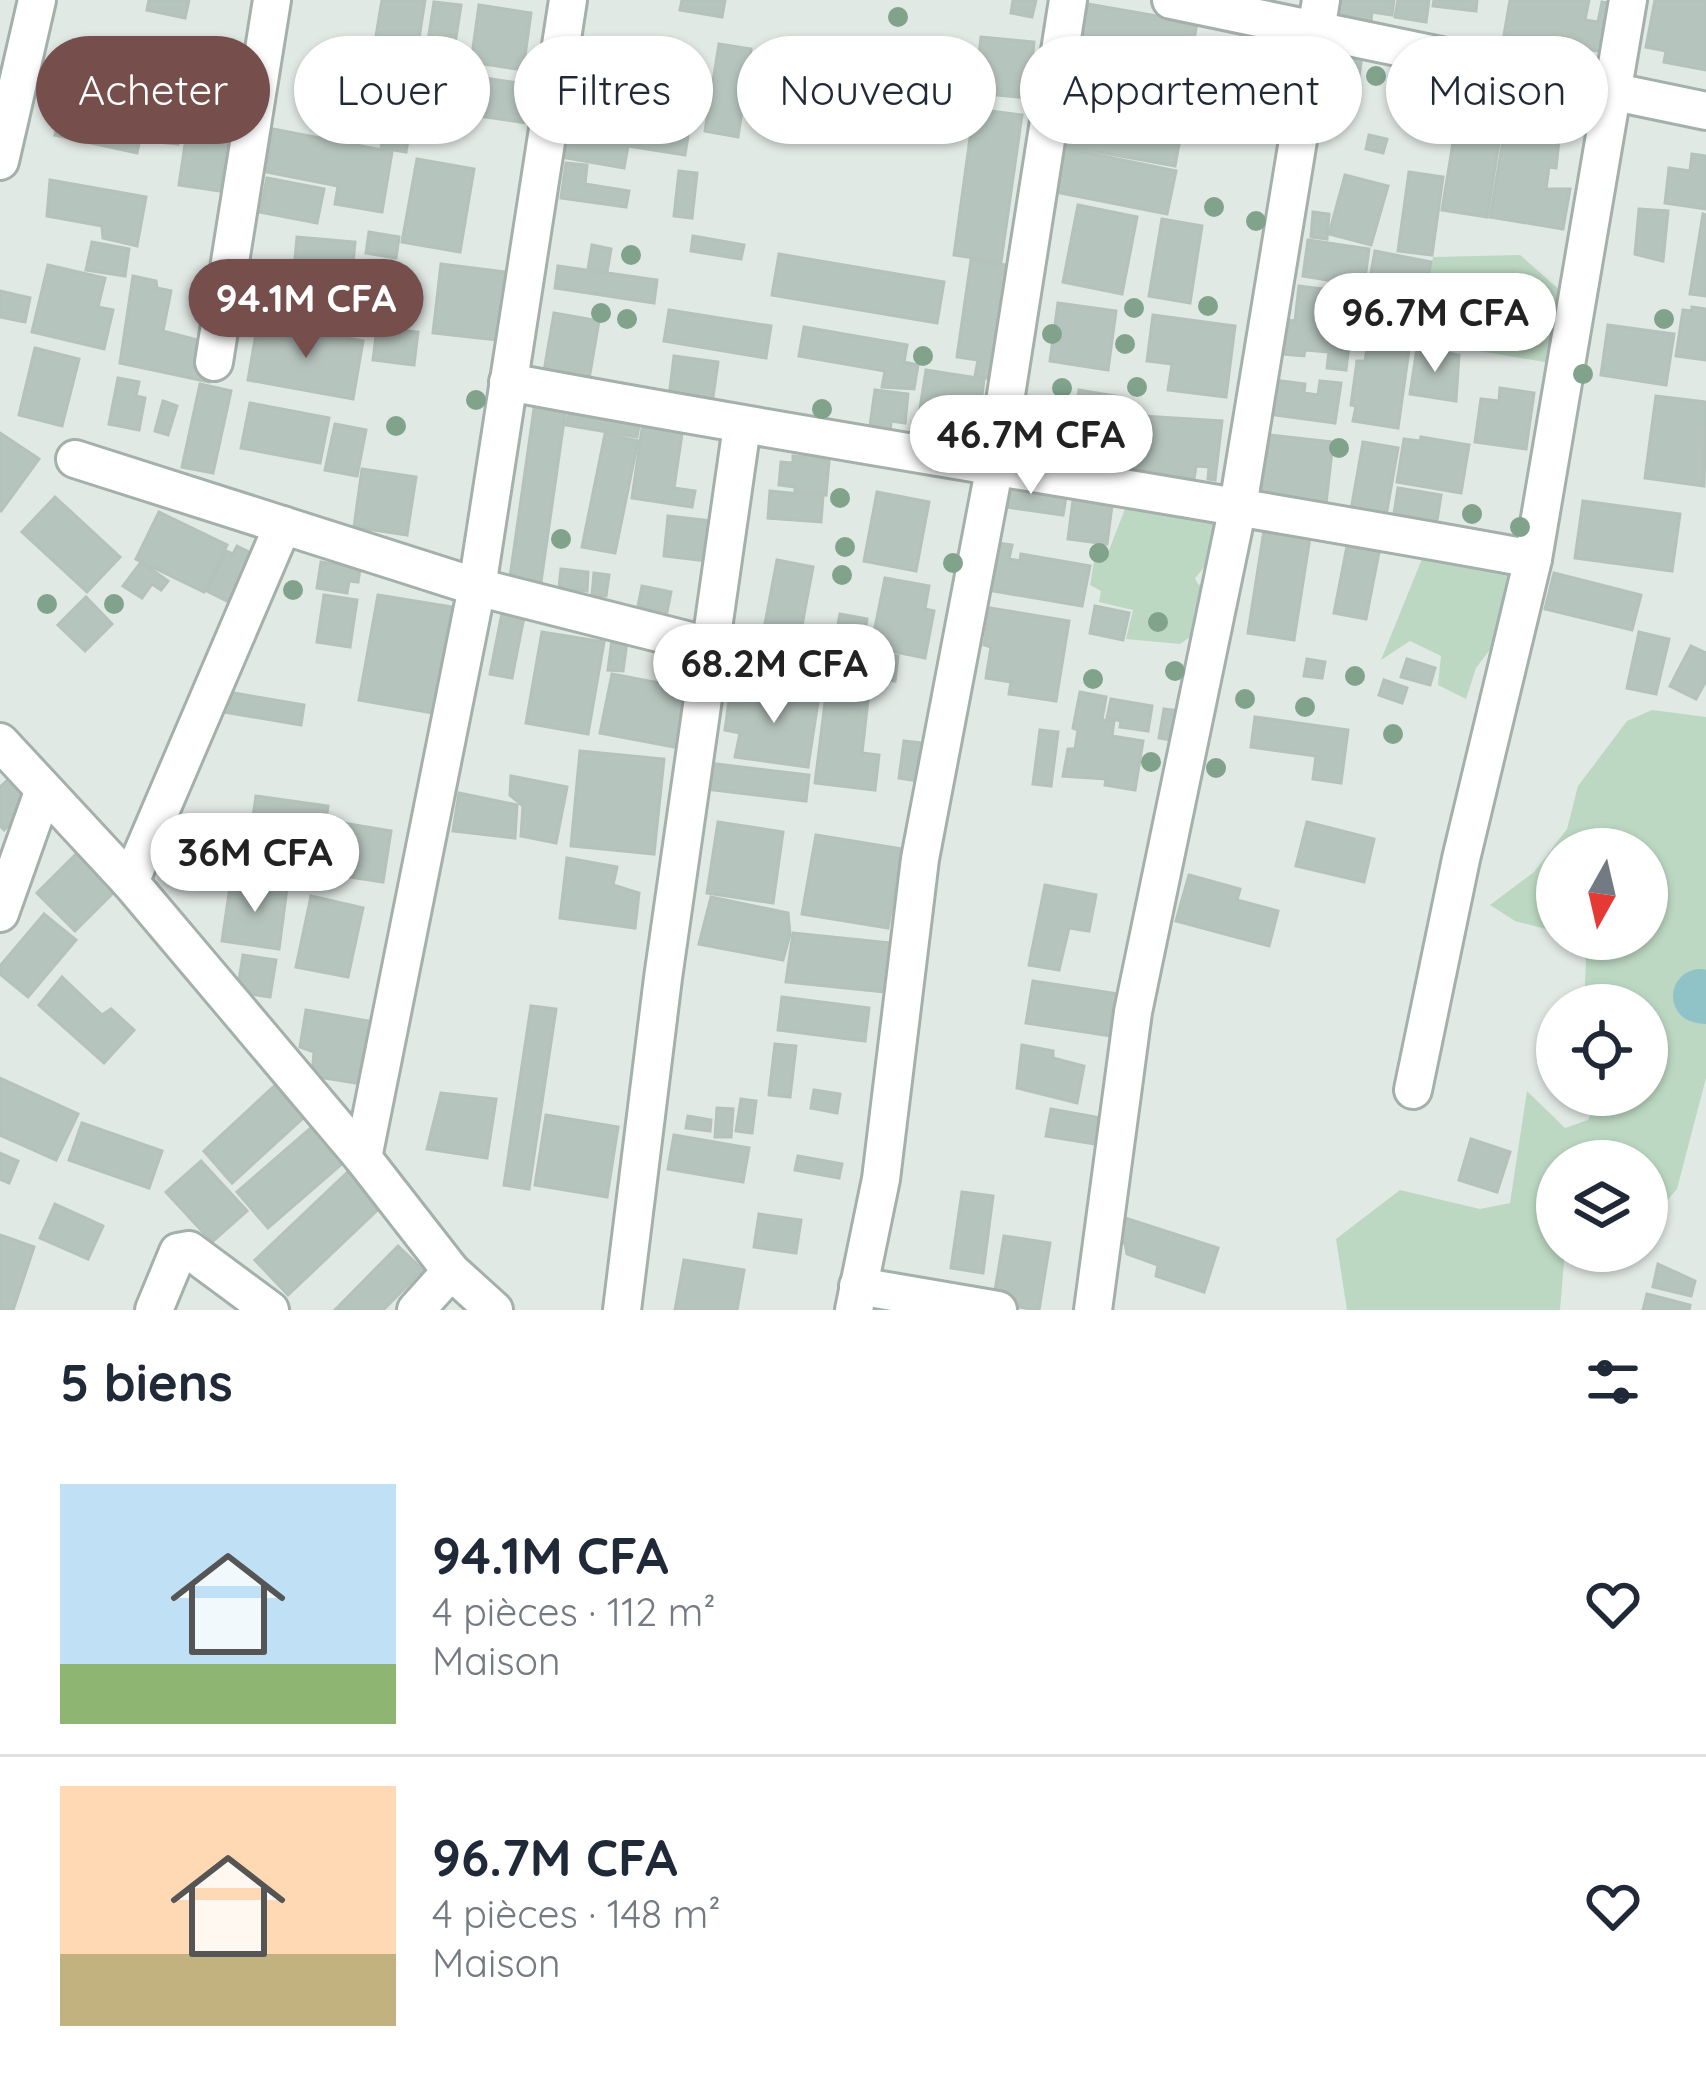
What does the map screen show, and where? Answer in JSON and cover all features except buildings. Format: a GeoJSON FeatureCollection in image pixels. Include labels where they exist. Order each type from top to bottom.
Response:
{"type":"FeatureCollection","features":[{"type":"Feature","properties":{"kind":"street"},"geometry":{"type":"LineString","coordinates":[[0,161],[37,0]]}},
{"type":"Feature","properties":{"kind":"street"},"geometry":{"type":"LineString","coordinates":[[214,362],[272,0]]}},
{"type":"Feature","properties":{"kind":"street"},"geometry":{"type":"LineString","coordinates":[[363,1158],[477,586],[568,0]]}},
{"type":"Feature","properties":{"kind":"street"},"geometry":{"type":"LineString","coordinates":[[998,1310],[856,1298],[881,1179],[920,859],[995,465],[1068,0]]}},
{"type":"Feature","properties":{"kind":"street"},"geometry":{"type":"LineString","coordinates":[[1171,0],[1318,14],[1612,93],[1706,111]]}},
{"type":"Feature","properties":{"kind":"street"},"geometry":{"type":"LineString","coordinates":[[1413,1090],[1461,859],[1533,559],[1628,0]]}},
{"type":"Feature","properties":{"kind":"street"},"geometry":{"type":"LineString","coordinates":[[1093,1310],[1133,1012],[1238,506],[1318,14]]}},
{"type":"Feature","properties":{"kind":"street"},"geometry":{"type":"LineString","coordinates":[[508,382],[1533,559]]}},
{"type":"Feature","properties":{"kind":"street"},"geometry":{"type":"LineString","coordinates":[[622,1310],[663,978],[742,426]]}},
{"type":"Feature","properties":{"kind":"street"},"geometry":{"type":"LineString","coordinates":[[75,459],[477,586],[710,646]]}},
{"type":"Feature","properties":{"kind":"street"},"geometry":{"type":"LineString","coordinates":[[130,883],[283,525]]}},
{"type":"Feature","properties":{"kind":"street"},"geometry":{"type":"LineString","coordinates":[[0,742],[130,883],[363,1158],[451,1271],[494,1310]]}},
{"type":"Feature","properties":{"kind":"street"},"geometry":{"type":"LineString","coordinates":[[0,913],[43,792]]}},
{"type":"Feature","properties":{"kind":"street"},"geometry":{"type":"LineString","coordinates":[[154,1310],[171,1263],[178,1252],[189,1250],[270,1310]]}},
{"type":"Feature","properties":{"kind":"street"},"geometry":{"type":"LineString","coordinates":[[416,1310],[451,1271]]}},
{"type":"Feature","properties":{"kind":"green space"},"geometry":{"type":"Polygon","coordinates":[[[1520,255],[1572,301],[1562,365],[1420,341],[1433,257],[1520,255]]]}},
{"type":"Feature","properties":{"kind":"green space"},"geometry":{"type":"Polygon","coordinates":[[[1129,499],[1230,510],[1214,561],[1195,578],[1215,592],[1200,630],[1180,644],[1126,639],[1133,610],[1099,602],[1101,591],[1090,585],[1094,561],[1109,550],[1129,499]]]}},
{"type":"Feature","properties":{"kind":"green space"},"geometry":{"type":"Polygon","coordinates":[[[1424,554],[1526,560],[1501,635],[1476,668],[1466,699],[1438,685],[1441,656],[1410,641],[1381,660],[1424,554]]]}},
{"type":"Feature","properties":{"kind":"green space"},"geometry":{"type":"Polygon","coordinates":[[[1652,710],[1706,717],[1706,1078],[1677,1189],[1668,1199],[1668,1140],[1536,1140],[1536,1272],[1563,1272],[1560,1310],[1347,1310],[1336,1239],[1400,1190],[1480,1209],[1510,1203],[1527,1091],[1536,1100],[1536,1116],[1553,1116],[1565,1128],[1590,1116],[1668,1116],[1668,984],[1585,984],[1586,960],[1668,960],[1668,828],[1567,828],[1578,786],[1627,721],[1652,710]]]}},
{"type":"Feature","properties":{"kind":"green space"},"geometry":{"type":"Polygon","coordinates":[[[1534,872],[1536,926],[1515,921],[1490,905],[1534,872]]]}},
{"type":"Feature","properties":{"kind":"waterway"},"geometry":{"type":"LineString","coordinates":[[1700,996],[1706,997]]}}]}
